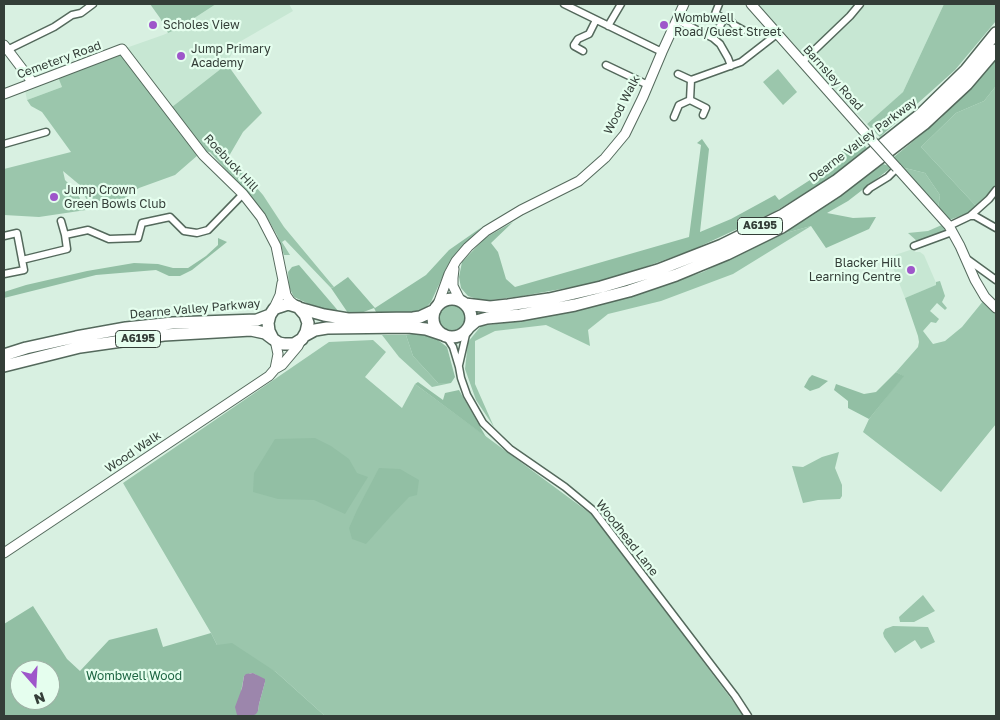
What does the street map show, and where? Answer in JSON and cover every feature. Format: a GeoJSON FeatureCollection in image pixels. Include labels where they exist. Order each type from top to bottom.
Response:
{"type":"FeatureCollection","features":[{"type":"Feature","properties":{"kind":"highway","name":"Dearne Valley Parkway"},"geometry":{"type":"LineString","coordinates":[[462,302],[490,307],[549,299],[601,288],[658,270],[722,245],[782,215],[836,181],[921,114],[966,70],[996,33]]}},
{"type":"Feature","properties":{"kind":"highway","name":"Dearne Valley Parkway"},"geometry":{"type":"LineString","coordinates":[[468,329],[476,321],[486,318],[520,315],[575,305],[628,291],[676,275],[782,227],[837,192],[924,124],[966,84],[996,50]]}},
{"type":"Feature","properties":{"kind":"highway","name":"A6195"},"geometry":{"type":"LineString","coordinates":[[271,314],[274,309],[283,305],[293,305],[324,315],[348,319],[413,318],[425,315],[444,300],[455,299],[462,302]]}},
{"type":"Feature","properties":{"kind":"highway"},"geometry":{"type":"LineString","coordinates":[[462,302],[469,309],[471,315],[468,329]]}},
{"type":"Feature","properties":{"kind":"highway"},"geometry":{"type":"LineString","coordinates":[[298,308],[303,311],[307,319],[308,328],[303,337]]}},
{"type":"Feature","properties":{"kind":"highway"},"geometry":{"type":"LineString","coordinates":[[436,308],[433,321],[439,332],[445,336]]}},
{"type":"Feature","properties":{"kind":"highway","name":"Dearne Valley Parkway"},"geometry":{"type":"LineString","coordinates":[[4,355],[76,337],[126,328],[173,323],[252,320],[271,314]]}},
{"type":"Feature","properties":{"kind":"highway"},"geometry":{"type":"LineString","coordinates":[[271,314],[268,327],[274,339]]}},
{"type":"Feature","properties":{"kind":"highway","name":"A6195"},"geometry":{"type":"LineString","coordinates":[[274,339],[284,344],[289,344],[298,342],[315,330],[327,328],[408,327],[426,329],[451,337],[460,336],[468,329]]}},
{"type":"Feature","properties":{"kind":"highway","name":"Dearne Valley Parkway"},"geometry":{"type":"LineString","coordinates":[[4,366],[80,347],[164,335],[251,330],[265,333],[274,339]]}},
{"type":"Feature","properties":{"kind":"street"},"geometry":{"type":"LineString","coordinates":[[33,83],[5,48],[54,27],[72,15],[82,15],[93,4]]}},
{"type":"Feature","properties":{"kind":"street"},"geometry":{"type":"LineString","coordinates":[[564,4],[662,52]]}},
{"type":"Feature","properties":{"kind":"street"},"geometry":{"type":"LineString","coordinates":[[608,26],[621,4]]}},
{"type":"Feature","properties":{"kind":"street","name":"Wood Walk"},"geometry":{"type":"LineString","coordinates":[[436,308],[448,274],[468,247],[486,231],[521,210],[579,181],[605,158],[625,134],[644,97],[684,4]]}},
{"type":"Feature","properties":{"kind":"street"},"geometry":{"type":"LineString","coordinates":[[719,4],[715,14],[743,30]]}},
{"type":"Feature","properties":{"kind":"street","name":"Barnsley Road"},"geometry":{"type":"LineString","coordinates":[[751,4],[951,229],[975,280],[985,297],[996,308]]}},
{"type":"Feature","properties":{"kind":"street"},"geometry":{"type":"LineString","coordinates":[[802,62],[846,20],[859,4]]}},
{"type":"Feature","properties":{"kind":"street"},"geometry":{"type":"LineString","coordinates":[[713,38],[724,19]]}},
{"type":"Feature","properties":{"kind":"street"},"geometry":{"type":"LineString","coordinates":[[583,51],[574,45],[578,39],[589,34],[596,20]]}},
{"type":"Feature","properties":{"kind":"street"},"geometry":{"type":"LineString","coordinates":[[677,20],[713,38],[720,44],[731,66]]}},
{"type":"Feature","properties":{"kind":"street"},"geometry":{"type":"LineString","coordinates":[[678,74],[691,80],[741,62],[777,34]]}},
{"type":"Feature","properties":{"kind":"street","name":"Cemetery Road"},"geometry":{"type":"LineString","coordinates":[[4,94],[122,50]]}},
{"type":"Feature","properties":{"kind":"street","name":"Roebuck Hill"},"geometry":{"type":"LineString","coordinates":[[122,50],[202,155],[243,194],[261,217],[276,246],[288,298],[298,308]]}},
{"type":"Feature","properties":{"kind":"street"},"geometry":{"type":"LineString","coordinates":[[606,65],[648,85]]}},
{"type":"Feature","properties":{"kind":"street"},"geometry":{"type":"LineString","coordinates":[[690,100],[691,80]]}},
{"type":"Feature","properties":{"kind":"street"},"geometry":{"type":"LineString","coordinates":[[690,100],[706,108],[703,115]]}},
{"type":"Feature","properties":{"kind":"street"},"geometry":{"type":"LineString","coordinates":[[674,116],[679,106],[690,100]]}},
{"type":"Feature","properties":{"kind":"street"},"geometry":{"type":"LineString","coordinates":[[4,144],[46,132]]}},
{"type":"Feature","properties":{"kind":"street"},"geometry":{"type":"LineString","coordinates":[[867,191],[888,177],[897,168]]}},
{"type":"Feature","properties":{"kind":"street"},"geometry":{"type":"LineString","coordinates":[[914,246],[951,229],[970,216],[996,190]]}},
{"type":"Feature","properties":{"kind":"street"},"geometry":{"type":"LineString","coordinates":[[65,235],[88,230],[109,239],[138,238],[142,223],[170,217],[184,231],[197,233],[208,230],[243,194]]}},
{"type":"Feature","properties":{"kind":"street"},"geometry":{"type":"LineString","coordinates":[[970,216],[975,216],[996,228]]}},
{"type":"Feature","properties":{"kind":"street"},"geometry":{"type":"LineString","coordinates":[[22,260],[67,249],[61,221]]}},
{"type":"Feature","properties":{"kind":"street"},"geometry":{"type":"LineString","coordinates":[[4,236],[17,233],[24,270],[4,274]]}},
{"type":"Feature","properties":{"kind":"street"},"geometry":{"type":"LineString","coordinates":[[966,258],[996,280]]}},
{"type":"Feature","properties":{"kind":"street"},"geometry":{"type":"LineString","coordinates":[[456,261],[453,271],[454,286],[462,302]]}},
{"type":"Feature","properties":{"kind":"street","name":"Roebuck Hill"},"geometry":{"type":"LineString","coordinates":[[271,314],[278,300],[283,280]]}},
{"type":"Feature","properties":{"kind":"street","name":"Woodhead Lane"},"geometry":{"type":"LineString","coordinates":[[459,367],[468,329]]}},
{"type":"Feature","properties":{"kind":"street","name":"Woodhead Lane"},"geometry":{"type":"LineString","coordinates":[[445,336],[452,347],[467,395],[483,423],[510,449],[565,487],[594,511],[729,688],[748,716]]}},
{"type":"Feature","properties":{"kind":"street","name":"Wood Walk"},"geometry":{"type":"LineString","coordinates":[[4,553],[269,376],[282,365],[303,337]]}},
{"type":"Feature","properties":{"kind":"street"},"geometry":{"type":"LineString","coordinates":[[274,339],[278,350],[275,369]]}},
{"type":"Feature","properties":{"kind":"shaded area"},"geometry":{"type":"Polygon","coordinates":[[[150,4],[216,4],[168,33],[150,4]]]}},
{"type":"Feature","properties":{"kind":"shaded area","name":"Jump Primary Academy"},"geometry":{"type":"Polygon","coordinates":[[[216,4],[289,4],[293,11],[236,44],[227,64],[172,107],[126,48],[179,28],[216,4]]]}},
{"type":"Feature","properties":{"kind":"shaded area"},"geometry":{"type":"Polygon","coordinates":[[[756,4],[944,4],[903,92],[867,124],[756,4]]]}},
{"type":"Feature","properties":{"kind":"shaded area"},"geometry":{"type":"Polygon","coordinates":[[[944,4],[996,4],[996,21],[955,70],[880,137],[867,124],[903,92],[944,4]]]}},
{"type":"Feature","properties":{"kind":"shaded area"},"geometry":{"type":"Polygon","coordinates":[[[121,55],[198,155],[175,175],[139,188],[125,198],[110,201],[87,201],[81,186],[63,171],[65,180],[76,191],[86,210],[39,217],[4,215],[4,169],[71,152],[42,112],[31,106],[27,100],[62,87],[58,77],[121,55]]]}},
{"type":"Feature","properties":{"kind":"shaded area"},"geometry":{"type":"Polygon","coordinates":[[[227,64],[262,113],[243,132],[229,156],[263,195],[284,227],[334,287],[331,288],[285,240],[282,242],[290,255],[284,255],[277,235],[265,214],[210,152],[203,151],[172,107],[227,64]]]}},
{"type":"Feature","properties":{"kind":"shaded area"},"geometry":{"type":"Polygon","coordinates":[[[778,69],[797,92],[783,105],[763,82],[778,69]]]}},
{"type":"Feature","properties":{"kind":"shaded area"},"geometry":{"type":"Polygon","coordinates":[[[58,77],[62,87],[27,100],[25,90],[58,77]]]}},
{"type":"Feature","properties":{"kind":"shaded area"},"geometry":{"type":"Polygon","coordinates":[[[996,86],[996,187],[988,197],[976,206],[921,147],[956,113],[984,101],[996,86]]]}},
{"type":"Feature","properties":{"kind":"shaded area"},"geometry":{"type":"Polygon","coordinates":[[[901,167],[925,173],[940,195],[938,209],[901,167]]]}},
{"type":"Feature","properties":{"kind":"shaded area"},"geometry":{"type":"Polygon","coordinates":[[[944,224],[947,230],[918,242],[908,233],[928,231],[944,224]]]}},
{"type":"Feature","properties":{"kind":"shaded area"},"geometry":{"type":"Polygon","coordinates":[[[811,226],[733,274],[661,301],[608,314],[588,330],[590,346],[546,325],[495,331],[475,341],[475,384],[494,427],[476,400],[465,369],[468,342],[481,326],[527,320],[636,295],[703,272],[775,236],[811,226]]]}},
{"type":"Feature","properties":{"kind":"shaded area"},"geometry":{"type":"Polygon","coordinates":[[[913,249],[915,252],[920,252],[924,255],[937,285],[905,298],[890,260],[895,255],[913,249]]]}},
{"type":"Feature","properties":{"kind":"shaded area"},"geometry":{"type":"Polygon","coordinates":[[[940,281],[945,296],[942,302],[947,308],[945,310],[937,303],[930,311],[939,319],[936,323],[931,322],[923,331],[933,344],[945,341],[962,327],[984,300],[996,312],[996,424],[941,492],[863,432],[869,419],[903,376],[896,372],[918,347],[918,336],[905,298],[936,285],[936,282],[940,281]]]}},
{"type":"Feature","properties":{"kind":"shaded area"},"geometry":{"type":"Polygon","coordinates":[[[453,304],[463,308],[467,318],[463,328],[453,332],[443,328],[439,318],[443,308],[453,304]]]}},
{"type":"Feature","properties":{"kind":"shaded area"},"geometry":{"type":"Polygon","coordinates":[[[382,335],[406,335],[413,356],[438,383],[451,383],[432,387],[399,357],[382,335]]]}},
{"type":"Feature","properties":{"kind":"shaded area"},"geometry":{"type":"Polygon","coordinates":[[[373,340],[386,352],[365,377],[402,408],[415,384],[591,514],[744,716],[325,716],[276,672],[217,645],[123,483],[329,342],[373,340]]]}},
{"type":"Feature","properties":{"kind":"shaded area"},"geometry":{"type":"Polygon","coordinates":[[[839,452],[835,468],[842,485],[842,496],[840,499],[803,503],[792,466],[803,467],[822,457],[839,452]]]}},
{"type":"Feature","properties":{"kind":"shaded area"},"geometry":{"type":"Polygon","coordinates":[[[923,595],[935,611],[914,622],[900,622],[899,617],[923,595]]]}},
{"type":"Feature","properties":{"kind":"shaded area"},"geometry":{"type":"Polygon","coordinates":[[[893,626],[928,627],[935,642],[921,649],[915,640],[895,653],[883,633],[885,629],[893,626]]]}},
{"type":"Feature","properties":{"kind":"shaded area"},"geometry":{"type":"Polygon","coordinates":[[[253,673],[265,679],[258,711],[254,715],[237,715],[235,707],[244,676],[253,673]]]}},
{"type":"Feature","properties":{"kind":"green space"},"geometry":{"type":"Polygon","coordinates":[[[996,58],[996,86],[984,101],[956,113],[921,147],[976,206],[969,213],[949,220],[938,209],[940,195],[925,173],[901,167],[894,157],[940,119],[996,58]]]}},
{"type":"Feature","properties":{"kind":"green space"},"geometry":{"type":"Polygon","coordinates":[[[857,138],[867,148],[830,178],[774,212],[692,250],[606,281],[522,296],[483,301],[468,296],[461,288],[459,277],[462,262],[485,238],[513,222],[491,243],[498,252],[506,279],[515,287],[689,237],[701,145],[697,143],[702,139],[709,149],[700,232],[731,219],[775,195],[779,200],[810,180],[857,138]]]}},
{"type":"Feature","properties":{"kind":"green space"},"geometry":{"type":"Polygon","coordinates":[[[883,164],[892,167],[848,201],[827,213],[853,218],[876,217],[869,229],[826,248],[811,226],[775,236],[831,202],[883,164]]]}},
{"type":"Feature","properties":{"kind":"green space"},"geometry":{"type":"Polygon","coordinates":[[[482,227],[458,251],[447,267],[431,302],[424,310],[415,313],[377,314],[374,308],[361,313],[348,313],[331,288],[348,277],[375,308],[426,275],[449,250],[482,227]]]}},
{"type":"Feature","properties":{"kind":"green space"},"geometry":{"type":"Polygon","coordinates":[[[218,238],[227,242],[192,270],[180,276],[169,276],[156,270],[96,275],[4,298],[4,292],[26,285],[87,271],[134,263],[188,268],[218,245],[218,238]]]}},
{"type":"Feature","properties":{"kind":"green space"},"geometry":{"type":"Polygon","coordinates":[[[299,265],[340,313],[309,304],[294,297],[289,287],[288,272],[292,267],[299,265]]]}},
{"type":"Feature","properties":{"kind":"green space"},"geometry":{"type":"Polygon","coordinates":[[[419,333],[438,340],[447,347],[455,377],[451,383],[438,383],[413,356],[406,335],[419,333]]]}},
{"type":"Feature","properties":{"kind":"green space"},"geometry":{"type":"Polygon","coordinates":[[[896,372],[904,376],[869,419],[848,408],[848,401],[834,390],[836,384],[864,394],[876,392],[896,372]]]}},
{"type":"Feature","properties":{"kind":"green space"},"geometry":{"type":"Polygon","coordinates":[[[812,375],[828,381],[819,388],[810,391],[804,387],[812,375]]]}},
{"type":"Feature","properties":{"kind":"green space"},"geometry":{"type":"Polygon","coordinates":[[[418,382],[443,400],[445,393],[459,390],[486,437],[415,384],[418,382]]]}},
{"type":"Feature","properties":{"kind":"green space"},"geometry":{"type":"Polygon","coordinates":[[[315,438],[331,446],[349,459],[357,473],[368,477],[345,514],[314,500],[278,499],[253,492],[254,473],[275,439],[315,438]]]}},
{"type":"Feature","properties":{"kind":"green space"},"geometry":{"type":"Polygon","coordinates":[[[379,468],[400,469],[419,480],[417,495],[409,497],[366,544],[352,539],[349,528],[379,468]]]}},
{"type":"Feature","properties":{"kind":"green space","name":"Wombwell Wood"},"geometry":{"type":"Polygon","coordinates":[[[33,606],[67,659],[80,671],[109,640],[157,628],[163,647],[211,633],[217,645],[232,643],[276,672],[325,716],[4,716],[4,624],[33,606]],[[251,673],[244,676],[237,714],[247,715],[258,711],[265,682],[251,673]]]}},
{"type":"Feature","properties":{"kind":"place","name":"Scholes View"},"geometry":{"type":"Point","coordinates":[153,25]}},
{"type":"Feature","properties":{"kind":"place","name":"Wombwell Road/Guest Street"},"geometry":{"type":"Point","coordinates":[664,25]}},
{"type":"Feature","properties":{"kind":"place","name":"Jump Primary Academy"},"geometry":{"type":"Point","coordinates":[181,56]}},
{"type":"Feature","properties":{"kind":"place","name":"Jump Crown Green Bowls Club"},"geometry":{"type":"Point","coordinates":[54,197]}},
{"type":"Feature","properties":{"kind":"place","name":"Blacker Hill Learning Centre"},"geometry":{"type":"Point","coordinates":[911,270]}}]}
